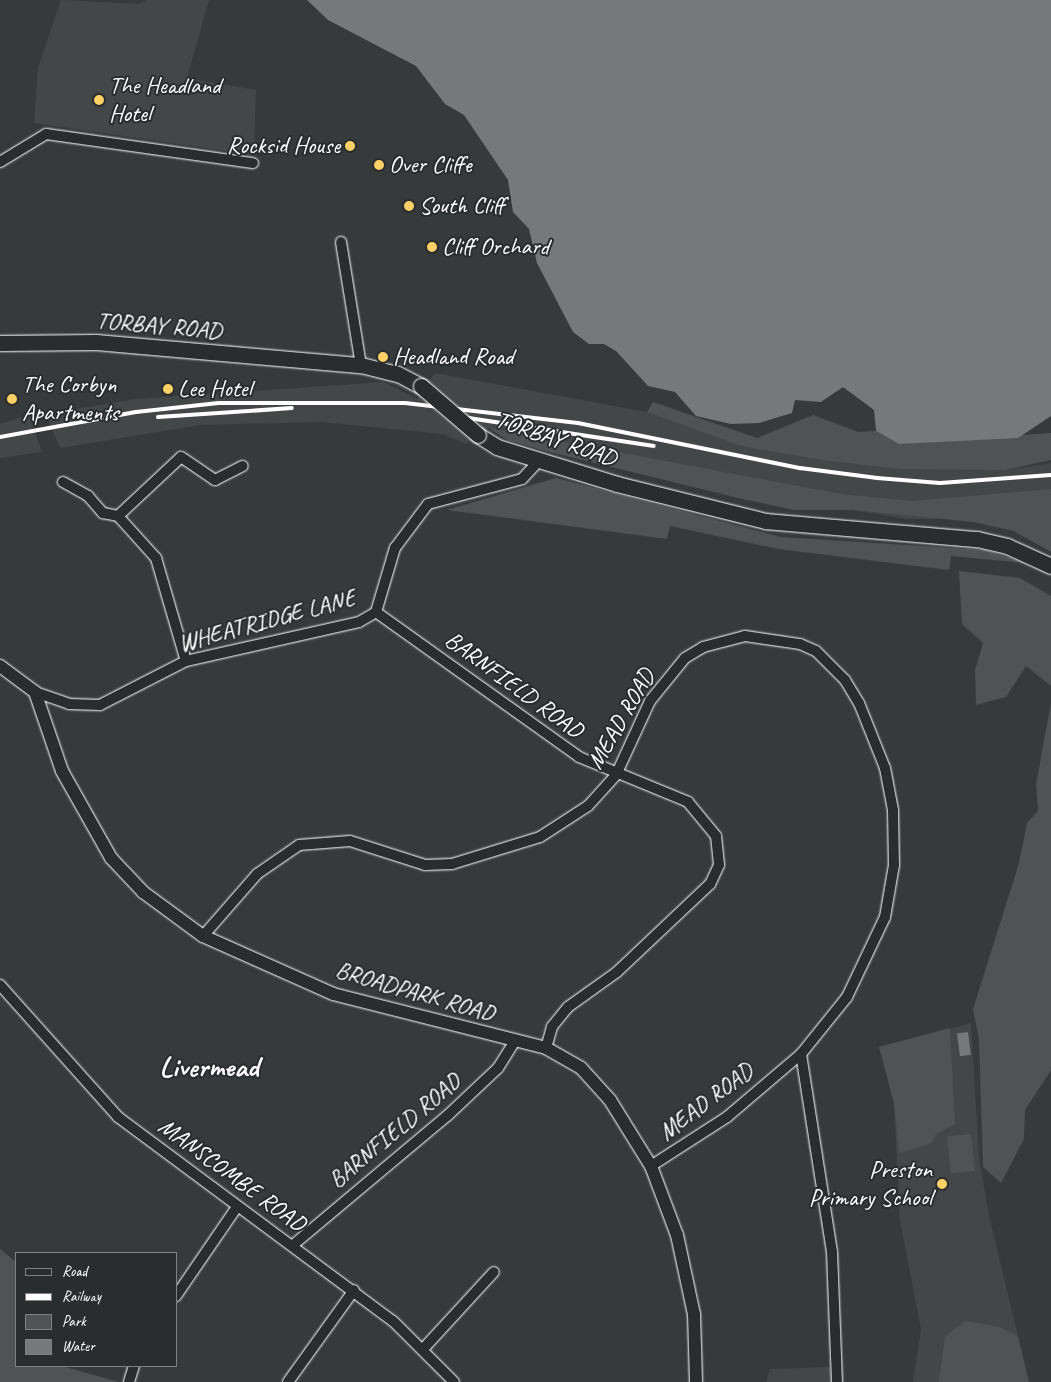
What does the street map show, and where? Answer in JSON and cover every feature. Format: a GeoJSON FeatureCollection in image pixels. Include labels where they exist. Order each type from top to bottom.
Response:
{"type":"FeatureCollection","features":[{"type":"Feature","properties":{"kind":"main road","name":"TORBAY ROAD"},"geometry":{"type":"LineString","coordinates":[[0,343],[96,342],[361,365],[398,374],[421,386],[478,435],[497,447],[540,460],[765,521],[977,539],[1007,546],[1051,566]]}},
{"type":"Feature","properties":{"kind":"street"},"geometry":{"type":"LineString","coordinates":[[0,162],[46,134],[254,163]]}},
{"type":"Feature","properties":{"kind":"street"},"geometry":{"type":"LineString","coordinates":[[341,242],[361,365]]}},
{"type":"Feature","properties":{"kind":"street"},"geometry":{"type":"LineString","coordinates":[[118,516],[182,457],[215,480],[243,466]]}},
{"type":"Feature","properties":{"kind":"street","name":"WHEATRIDGE LANE"},"geometry":{"type":"LineString","coordinates":[[0,666],[35,692],[69,704],[100,705],[186,661],[359,622],[376,612],[395,548],[418,514],[447,496],[522,479],[540,460]]}},
{"type":"Feature","properties":{"kind":"street"},"geometry":{"type":"LineString","coordinates":[[63,482],[88,496],[103,513],[118,516],[156,558],[186,661]]}},
{"type":"Feature","properties":{"kind":"street","name":"BARNFIELD ROAD"},"geometry":{"type":"LineString","coordinates":[[376,612],[580,757],[616,775],[688,802],[716,836],[719,865],[710,884],[617,972],[568,1007],[552,1027],[546,1048]]}},
{"type":"Feature","properties":{"kind":"street","name":"MEAD ROAD"},"geometry":{"type":"LineString","coordinates":[[203,936],[257,874],[299,845],[350,841],[425,865],[452,864],[540,837],[588,806],[616,775],[655,694],[685,658],[703,648],[744,636],[800,644],[816,651],[845,680],[859,703],[885,768],[893,810],[894,865],[885,918],[869,959],[847,997],[801,1054],[727,1117],[650,1166]]}},
{"type":"Feature","properties":{"kind":"street","name":"BROADPARK ROAD"},"geometry":{"type":"LineString","coordinates":[[35,692],[62,772],[110,858],[144,892],[203,936],[333,994],[515,1042],[546,1048],[581,1068],[610,1100],[650,1166],[689,1277],[696,1382]]}},
{"type":"Feature","properties":{"kind":"street","name":"MANSCOMBE ROAD"},"geometry":{"type":"LineString","coordinates":[[0,985],[118,1117],[238,1207],[354,1290],[424,1348],[454,1382]]}},
{"type":"Feature","properties":{"kind":"street","name":"BARNFIELD ROAD"},"geometry":{"type":"LineString","coordinates":[[293,1245],[447,1116],[498,1068],[515,1042]]}},
{"type":"Feature","properties":{"kind":"street"},"geometry":{"type":"LineString","coordinates":[[801,1054],[832,1252],[837,1382]]}},
{"type":"Feature","properties":{"kind":"street"},"geometry":{"type":"LineString","coordinates":[[178,1293],[238,1207]]}},
{"type":"Feature","properties":{"kind":"street"},"geometry":{"type":"LineString","coordinates":[[424,1348],[494,1272]]}},
{"type":"Feature","properties":{"kind":"street"},"geometry":{"type":"LineString","coordinates":[[288,1382],[354,1290]]}},
{"type":"Feature","properties":{"kind":"street"},"geometry":{"type":"LineString","coordinates":[[129,1382],[134,1367]]}},
{"type":"Feature","properties":{"kind":"shaded area"},"geometry":{"type":"Polygon","coordinates":[[[61,0],[139,4],[146,0],[209,0],[187,78],[256,90],[254,155],[34,123],[38,68],[61,0]]]}},
{"type":"Feature","properties":{"kind":"shaded area"},"geometry":{"type":"Polygon","coordinates":[[[435,373],[647,412],[741,446],[1006,470],[1051,463],[1051,489],[1013,494],[936,519],[907,519],[853,510],[794,510],[743,499],[546,451],[508,440],[489,428],[466,444],[443,434],[321,422],[200,425],[60,448],[46,414],[136,399],[383,382],[417,399],[435,373]]]}},
{"type":"Feature","properties":{"kind":"shaded area"},"geometry":{"type":"Polygon","coordinates":[[[29,415],[42,452],[0,458],[0,424],[29,415]]]}},
{"type":"Feature","properties":{"kind":"shaded area","name":"Preston Primary School"},"geometry":{"type":"Polygon","coordinates":[[[971,1023],[979,1157],[988,1211],[1029,1382],[913,1382],[921,1329],[900,1221],[894,1103],[879,1047],[971,1023]]]}},
{"type":"Feature","properties":{"kind":"shaded area"},"geometry":{"type":"Polygon","coordinates":[[[830,1367],[831,1382],[766,1382],[770,1369],[830,1367]]]}},
{"type":"Feature","properties":{"kind":"green space"},"geometry":{"type":"Polygon","coordinates":[[[653,402],[757,438],[813,415],[858,432],[876,431],[899,444],[1051,433],[1051,460],[1006,470],[900,469],[822,460],[741,446],[647,412],[653,402]]]}},
{"type":"Feature","properties":{"kind":"green space"},"geometry":{"type":"Polygon","coordinates":[[[489,428],[841,494],[913,501],[1051,489],[1051,552],[1014,531],[973,522],[853,510],[794,510],[743,499],[546,451],[508,440],[489,428]]]}},
{"type":"Feature","properties":{"kind":"green space"},"geometry":{"type":"Polygon","coordinates":[[[556,478],[781,537],[986,550],[1026,563],[951,556],[949,570],[778,549],[670,526],[667,539],[447,510],[556,478]]]}},
{"type":"Feature","properties":{"kind":"green space"},"geometry":{"type":"Polygon","coordinates":[[[959,571],[1020,578],[1051,596],[1051,686],[1026,666],[1006,697],[976,705],[975,670],[983,643],[962,624],[959,571]]]}},
{"type":"Feature","properties":{"kind":"green space"},"geometry":{"type":"Polygon","coordinates":[[[1051,703],[1051,1070],[1025,1110],[1024,1139],[1001,1183],[983,1167],[979,1040],[973,1009],[1019,863],[1027,823],[1038,811],[1036,784],[1051,703]]]}},
{"type":"Feature","properties":{"kind":"green space"},"geometry":{"type":"Polygon","coordinates":[[[950,1028],[955,1124],[936,1134],[932,1143],[899,1153],[894,1103],[879,1047],[950,1028]]]}},
{"type":"Feature","properties":{"kind":"green space"},"geometry":{"type":"Polygon","coordinates":[[[971,1134],[975,1171],[951,1173],[947,1137],[971,1134]]]}},
{"type":"Feature","properties":{"kind":"green space"},"geometry":{"type":"Polygon","coordinates":[[[0,1249],[15,1261],[15,1367],[66,1367],[119,1382],[0,1382],[0,1249]]]}},
{"type":"Feature","properties":{"kind":"green space"},"geometry":{"type":"Polygon","coordinates":[[[965,1321],[1000,1327],[1018,1337],[1029,1382],[939,1382],[945,1337],[965,1321]]]}},
{"type":"Feature","properties":{"kind":"water"},"geometry":{"type":"Polygon","coordinates":[[[307,0],[1051,0],[1051,416],[1018,438],[899,444],[876,431],[874,410],[843,387],[821,402],[795,400],[792,413],[759,423],[731,424],[696,416],[675,392],[648,386],[616,351],[604,344],[589,344],[573,332],[537,263],[529,229],[513,212],[508,180],[464,115],[445,104],[416,66],[328,20],[307,0]]]}},
{"type":"Feature","properties":{"kind":"water"},"geometry":{"type":"Polygon","coordinates":[[[968,1032],[971,1055],[960,1056],[957,1033],[968,1032]]]}},
{"type":"Feature","properties":{"kind":"railway"},"geometry":{"type":"LineString","coordinates":[[0,437],[136,412],[219,403],[405,403],[578,423],[800,468],[877,478],[940,483],[1051,475]]}},
{"type":"Feature","properties":{"kind":"railway"},"geometry":{"type":"LineString","coordinates":[[158,417],[292,408]]}},
{"type":"Feature","properties":{"kind":"railway"},"geometry":{"type":"LineString","coordinates":[[449,415],[654,446]]}},
{"type":"Feature","properties":{"kind":"place","name":"The Headland Hotel"},"geometry":{"type":"Point","coordinates":[99,100]}},
{"type":"Feature","properties":{"kind":"place","name":"Rocksid House"},"geometry":{"type":"Point","coordinates":[350,146]}},
{"type":"Feature","properties":{"kind":"place","name":"Over Cliffe"},"geometry":{"type":"Point","coordinates":[379,165]}},
{"type":"Feature","properties":{"kind":"place","name":"South Cliff"},"geometry":{"type":"Point","coordinates":[409,206]}},
{"type":"Feature","properties":{"kind":"place","name":"Cliff Orchard"},"geometry":{"type":"Point","coordinates":[432,247]}},
{"type":"Feature","properties":{"kind":"place","name":"Headland Road"},"geometry":{"type":"Point","coordinates":[383,357]}},
{"type":"Feature","properties":{"kind":"place","name":"Lee Hotel"},"geometry":{"type":"Point","coordinates":[168,389]}},
{"type":"Feature","properties":{"kind":"place","name":"The Corbyn Apartments"},"geometry":{"type":"Point","coordinates":[12,399]}},
{"type":"Feature","properties":{"kind":"place","name":"Preston Primary School"},"geometry":{"type":"Point","coordinates":[942,1184]}},
{"type":"Feature","properties":{"kind":"district","name":"Livermead"},"geometry":{"type":"Point","coordinates":[209,1067]}}]}
